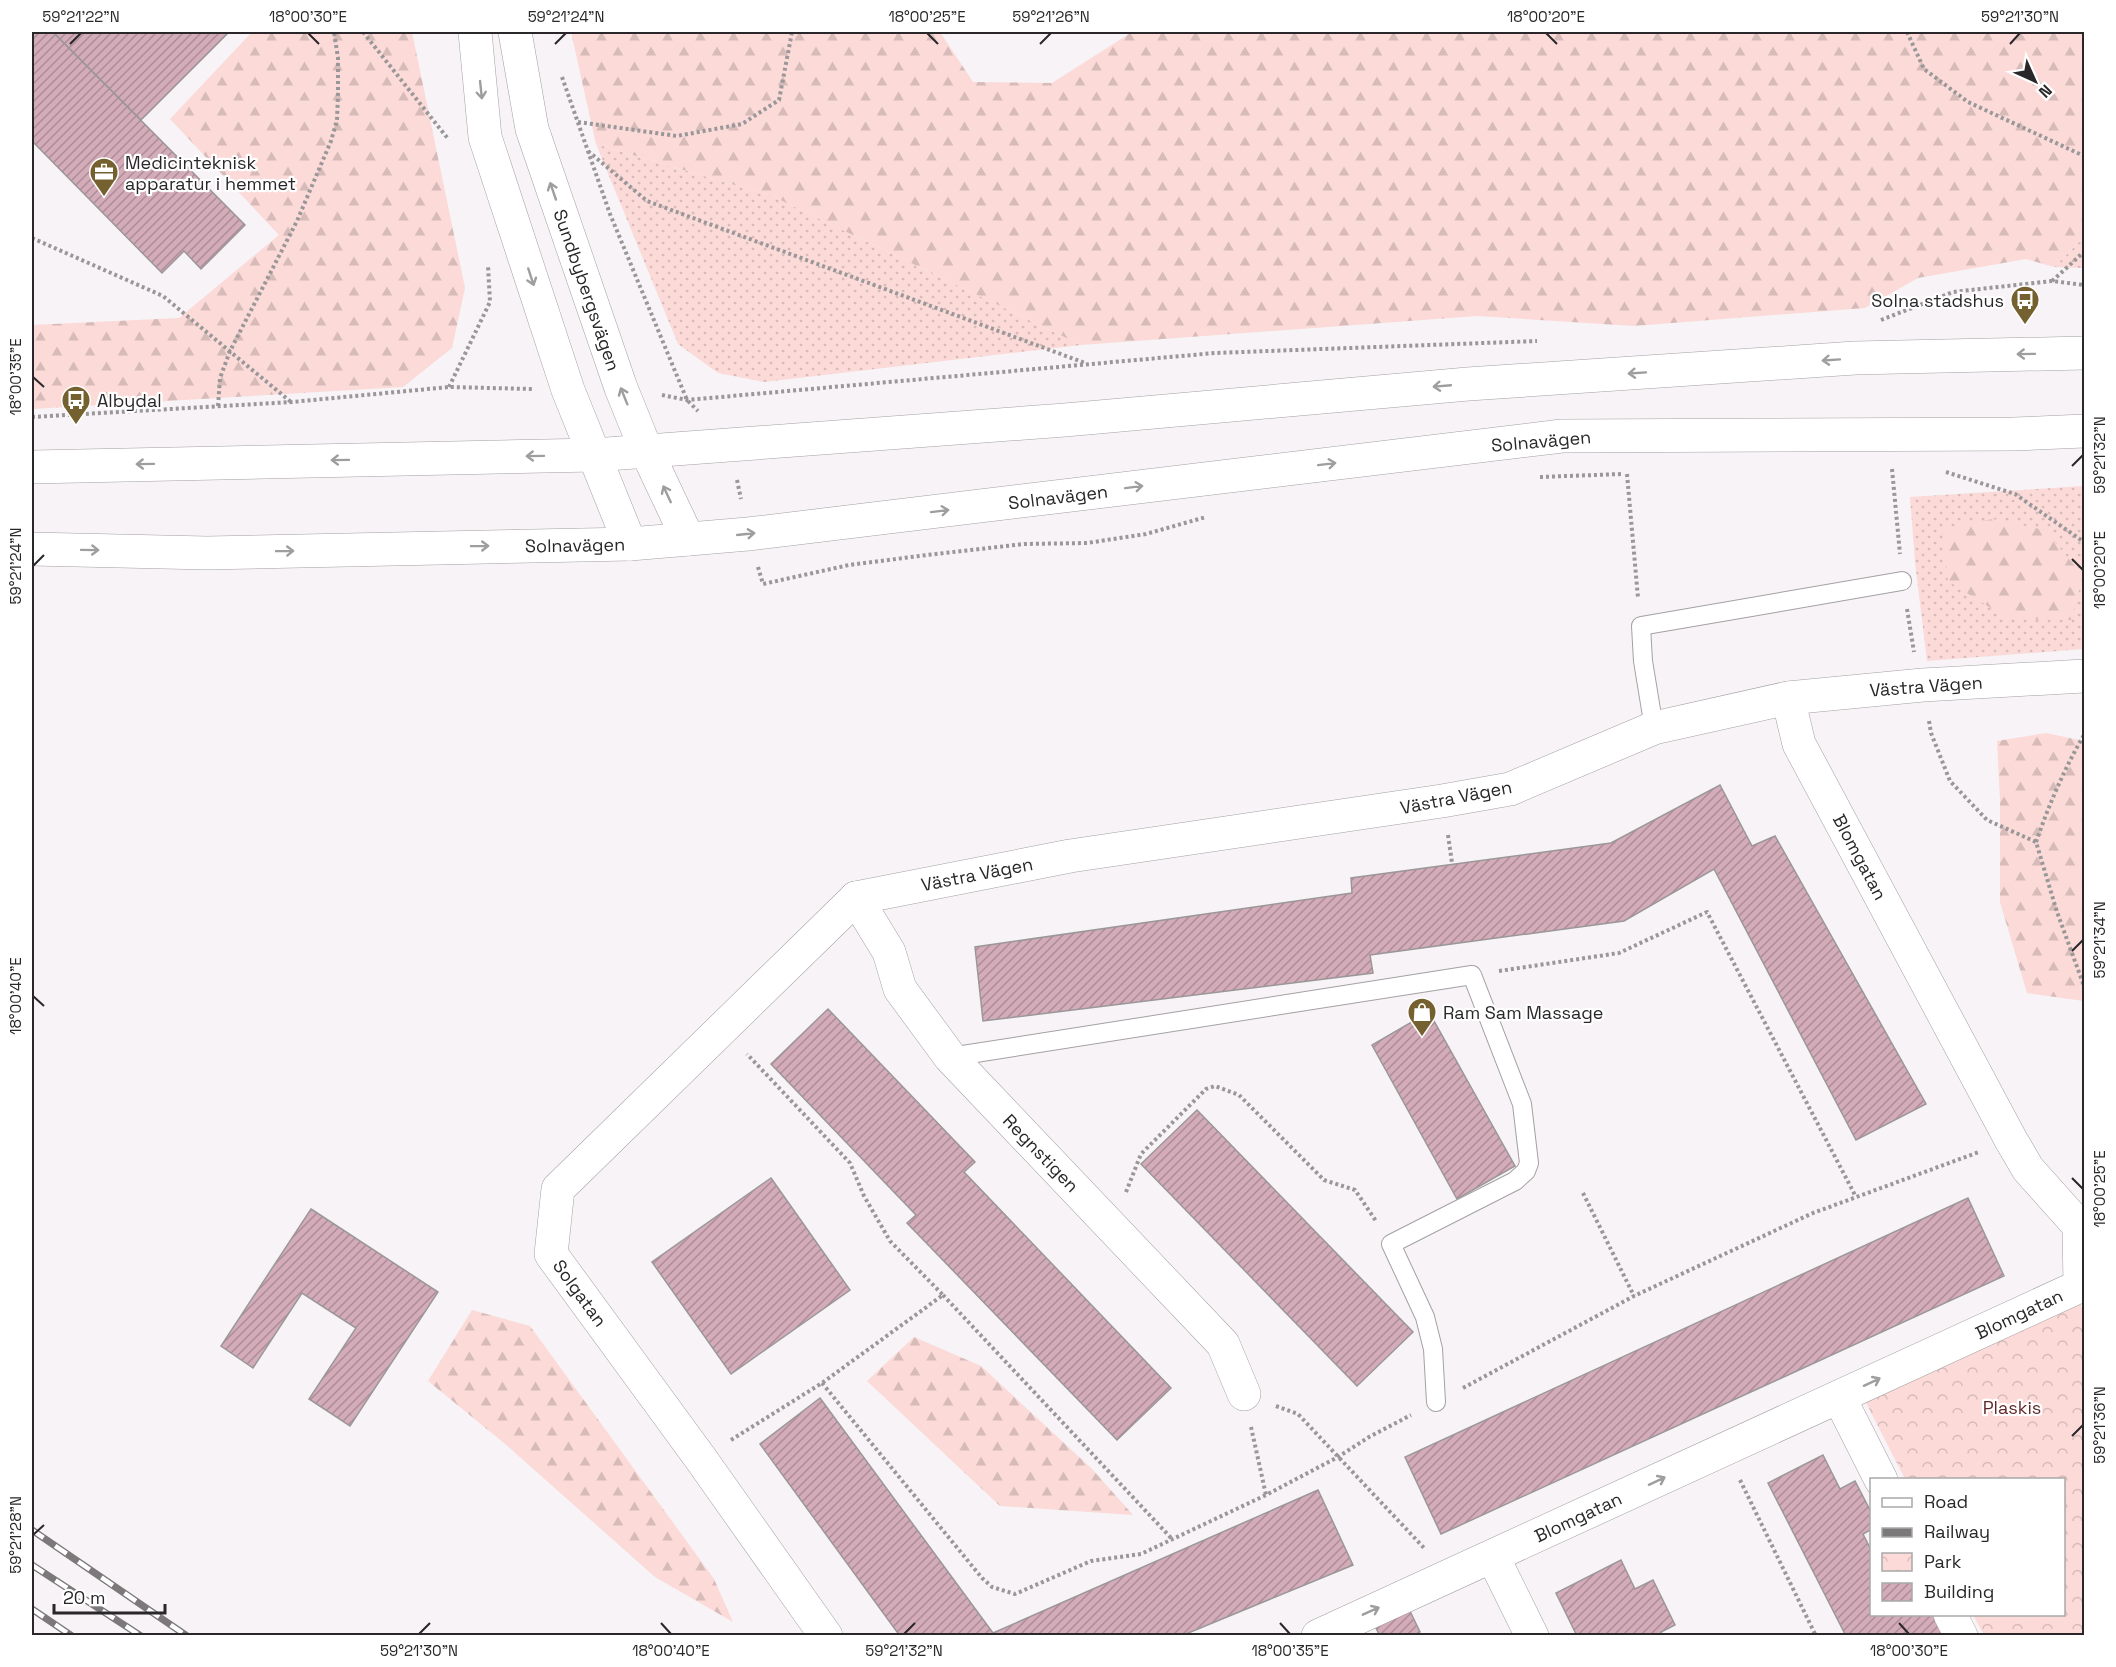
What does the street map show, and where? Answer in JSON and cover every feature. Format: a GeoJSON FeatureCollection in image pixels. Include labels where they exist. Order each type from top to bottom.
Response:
{"type":"FeatureCollection","features":[{"type":"Feature","properties":{"kind":"main road"},"geometry":{"type":"LineString","coordinates":[[475,32],[485,137],[568,390],[630,544]]}},
{"type":"Feature","properties":{"kind":"main road","name":"Sundbybergsvägen"},"geometry":{"type":"LineString","coordinates":[[515,32],[532,129],[621,388],[646,450],[688,539]]}},
{"type":"Feature","properties":{"kind":"main road"},"geometry":{"type":"LineString","coordinates":[[32,467],[594,455],[1065,420],[1468,384],[1855,358],[2085,353]]}},
{"type":"Feature","properties":{"kind":"main road","name":"Solnavägen"},"geometry":{"type":"LineString","coordinates":[[32,549],[207,553],[630,544],[748,534],[1562,436],[2014,434],[2085,431]]}},
{"type":"Feature","properties":{"kind":"main road"},"geometry":{"type":"LineString","coordinates":[[2014,434],[2085,453]]}},
{"type":"Feature","properties":{"kind":"main road","name":"Västra Vägen"},"geometry":{"type":"LineString","coordinates":[[856,898],[1070,856],[1510,789],[1654,728],[1788,698],[1923,685],[2085,676]]}},
{"type":"Feature","properties":{"kind":"main road","name":"Blomgatan"},"geometry":{"type":"LineString","coordinates":[[1451,1576],[2080,1286],[2082,1227],[2028,1169],[2011,1140],[1799,744],[1788,698]]}},
{"type":"Feature","properties":{"kind":"main road","name":"Regnstigen"},"geometry":{"type":"LineString","coordinates":[[856,898],[888,952],[900,988],[950,1058],[1223,1344],[1244,1394]]}},
{"type":"Feature","properties":{"kind":"main road","name":"Solgatan"},"geometry":{"type":"LineString","coordinates":[[826,1635],[551,1254],[558,1189],[856,898]]}},
{"type":"Feature","properties":{"kind":"main road"},"geometry":{"type":"LineString","coordinates":[[1839,1397],[1880,1478]]}},
{"type":"Feature","properties":{"kind":"main road"},"geometry":{"type":"LineString","coordinates":[[1492,1557],[1532,1635]]}},
{"type":"Feature","properties":{"kind":"main road"},"geometry":{"type":"LineString","coordinates":[[1318,1635],[1451,1576]]}},
{"type":"Feature","properties":{"kind":"main road"},"geometry":{"type":"LineString","coordinates":[[1951,1616],[1961,1635]]}},
{"type":"Feature","properties":{"kind":"lane"},"geometry":{"type":"LineString","coordinates":[[1654,728],[1643,662],[1641,626],[1902,581]]}},
{"type":"Feature","properties":{"kind":"lane"},"geometry":{"type":"LineString","coordinates":[[950,1058],[1472,975],[1522,1104],[1529,1163],[1526,1171],[1515,1180],[1391,1244],[1425,1317],[1432,1349],[1436,1402]]}},
{"type":"Feature","properties":{"kind":"path"},"geometry":{"type":"LineString","coordinates":[[218,406],[220,378],[230,351],[297,221],[331,141],[337,120],[338,94],[338,58],[334,32]]}},
{"type":"Feature","properties":{"kind":"path"},"geometry":{"type":"LineString","coordinates":[[363,32],[456,148]]}},
{"type":"Feature","properties":{"kind":"path"},"geometry":{"type":"LineString","coordinates":[[578,122],[677,135],[742,124],[779,100],[792,32]]}},
{"type":"Feature","properties":{"kind":"path"},"geometry":{"type":"LineString","coordinates":[[1907,32],[1924,69],[1968,102],[2085,156]]}},
{"type":"Feature","properties":{"kind":"path"},"geometry":{"type":"LineString","coordinates":[[560,72],[610,214],[687,400],[730,444],[748,534],[763,584],[849,566],[927,555],[1024,544],[1087,543],[1146,534],[1215,515]]}},
{"type":"Feature","properties":{"kind":"path"},"geometry":{"type":"LineString","coordinates":[[587,150],[647,201],[1089,364]]}},
{"type":"Feature","properties":{"kind":"path"},"geometry":{"type":"LineString","coordinates":[[32,238],[163,296],[292,402]]}},
{"type":"Feature","properties":{"kind":"path"},"geometry":{"type":"LineString","coordinates":[[2052,281],[2085,252]]}},
{"type":"Feature","properties":{"kind":"path"},"geometry":{"type":"LineString","coordinates":[[449,387],[490,302],[487,255]]}},
{"type":"Feature","properties":{"kind":"path"},"geometry":{"type":"LineString","coordinates":[[1880,320],[1953,292],[2052,281],[2085,285]]}},
{"type":"Feature","properties":{"kind":"path"},"geometry":{"type":"LineString","coordinates":[[621,388],[687,400],[1215,354],[1538,341]]}},
{"type":"Feature","properties":{"kind":"path"},"geometry":{"type":"LineString","coordinates":[[32,417],[292,402],[449,387],[568,390]]}},
{"type":"Feature","properties":{"kind":"path"},"geometry":{"type":"LineString","coordinates":[[1942,471],[2015,494],[2085,542]]}},
{"type":"Feature","properties":{"kind":"path"},"geometry":{"type":"LineString","coordinates":[[1535,477],[1638,472]]}},
{"type":"Feature","properties":{"kind":"path"},"geometry":{"type":"LineString","coordinates":[[1627,474],[1641,626]]}},
{"type":"Feature","properties":{"kind":"path"},"geometry":{"type":"LineString","coordinates":[[1923,685],[1930,733],[1950,781],[1987,819],[2036,842]]}},
{"type":"Feature","properties":{"kind":"path"},"geometry":{"type":"LineString","coordinates":[[2085,735],[2073,754],[2050,803],[2036,842],[2057,912],[2085,986]]}},
{"type":"Feature","properties":{"kind":"path"},"geometry":{"type":"LineString","coordinates":[[1472,975],[1619,953],[1707,912],[1856,1197]]}},
{"type":"Feature","properties":{"kind":"path"},"geometry":{"type":"LineString","coordinates":[[744,1051],[850,1163],[864,1196],[890,1241],[1173,1540]]}},
{"type":"Feature","properties":{"kind":"path"},"geometry":{"type":"LineString","coordinates":[[1122,1202],[1141,1154],[1206,1089],[1215,1086],[1239,1095],[1324,1180],[1355,1190],[1391,1244]]}},
{"type":"Feature","properties":{"kind":"path"},"geometry":{"type":"LineString","coordinates":[[822,1383],[982,1578],[992,1587],[1015,1594],[1091,1561],[1141,1554],[1173,1540],[1338,1457],[1369,1437],[1634,1296],[1813,1213],[2011,1140]]}},
{"type":"Feature","properties":{"kind":"path"},"geometry":{"type":"LineString","coordinates":[[1583,1193],[1634,1296]]}},
{"type":"Feature","properties":{"kind":"path"},"geometry":{"type":"LineString","coordinates":[[701,1459],[822,1383],[943,1295]]}},
{"type":"Feature","properties":{"kind":"path"},"geometry":{"type":"LineString","coordinates":[[1244,1394],[1298,1414],[1451,1576]]}},
{"type":"Feature","properties":{"kind":"path"},"geometry":{"type":"LineString","coordinates":[[1244,1394],[1266,1495]]}},
{"type":"Feature","properties":{"kind":"path"},"geometry":{"type":"LineString","coordinates":[[1725,1450],[1816,1635]]}},
{"type":"Feature","properties":{"kind":"green space"},"geometry":{"type":"Polygon","coordinates":[[[252,32],[412,32],[465,288],[452,348],[403,387],[32,409],[32,325],[179,318],[279,235],[170,119],[252,32]]]}},
{"type":"Feature","properties":{"kind":"green space"},"geometry":{"type":"Polygon","coordinates":[[[571,32],[940,32],[973,82],[1052,83],[1132,32],[2084,32],[2084,237],[2054,267],[2026,259],[1918,278],[1865,308],[1634,326],[1477,316],[1081,345],[772,196],[596,144],[571,32]]]}},
{"type":"Feature","properties":{"kind":"green space"},"geometry":{"type":"Polygon","coordinates":[[[596,144],[772,196],[1081,345],[764,382],[718,373],[678,344],[596,144]]]}},
{"type":"Feature","properties":{"kind":"green space"},"geometry":{"type":"Polygon","coordinates":[[[2084,237],[2084,268],[2054,267],[2084,237]]]}},
{"type":"Feature","properties":{"kind":"green space"},"geometry":{"type":"Polygon","coordinates":[[[2084,486],[2084,649],[1927,661],[1910,497],[2084,486]]]}},
{"type":"Feature","properties":{"kind":"green space"},"geometry":{"type":"Polygon","coordinates":[[[1993,519],[2045,530],[2083,576],[2071,620],[2008,619],[1948,581],[1942,528],[1993,519]]]}},
{"type":"Feature","properties":{"kind":"green space"},"geometry":{"type":"Polygon","coordinates":[[[2046,733],[2084,741],[2084,1001],[2027,993],[2000,902],[2000,799],[1997,741],[2046,733]]]}},
{"type":"Feature","properties":{"kind":"green space","name":"Plaskis"},"geometry":{"type":"Polygon","coordinates":[[[2077,1298],[2084,1312],[2084,1635],[1984,1635],[1974,1616],[2065,1616],[2065,1478],[1904,1478],[1862,1395],[2077,1298]]]}},
{"type":"Feature","properties":{"kind":"green space"},"geometry":{"type":"Polygon","coordinates":[[[472,1310],[530,1326],[714,1579],[733,1622],[655,1577],[504,1443],[428,1381],[472,1310]]]}},
{"type":"Feature","properties":{"kind":"green space"},"geometry":{"type":"Polygon","coordinates":[[[914,1337],[981,1366],[1092,1469],[1133,1515],[1000,1506],[867,1381],[914,1337]]]}},
{"type":"Feature","properties":{"kind":"building"},"geometry":{"type":"Polygon","coordinates":[[[32,32],[53,32],[245,225],[201,269],[184,251],[162,273],[32,141],[32,32]]]}},
{"type":"Feature","properties":{"kind":"building"},"geometry":{"type":"Polygon","coordinates":[[[229,32],[141,120],[54,33],[229,32]]]}},
{"type":"Feature","properties":{"kind":"building"},"geometry":{"type":"Polygon","coordinates":[[[1720,785],[1752,846],[1775,836],[1926,1104],[1856,1140],[1714,869],[1624,921],[1370,955],[1373,973],[983,1021],[975,947],[1352,893],[1351,878],[1611,843],[1720,785]]]}},
{"type":"Feature","properties":{"kind":"building"},"geometry":{"type":"Polygon","coordinates":[[[828,1009],[975,1162],[964,1172],[1171,1388],[1117,1440],[907,1223],[916,1215],[771,1064],[828,1009]]]}},
{"type":"Feature","properties":{"kind":"building"},"geometry":{"type":"Polygon","coordinates":[[[1429,1012],[1515,1166],[1457,1199],[1372,1045],[1429,1012]]]}},
{"type":"Feature","properties":{"kind":"building"},"geometry":{"type":"Polygon","coordinates":[[[1197,1110],[1413,1332],[1357,1386],[1141,1164],[1197,1110]]]}},
{"type":"Feature","properties":{"kind":"building"},"geometry":{"type":"Polygon","coordinates":[[[771,1178],[850,1290],[731,1374],[652,1262],[771,1178]]]}},
{"type":"Feature","properties":{"kind":"building"},"geometry":{"type":"Polygon","coordinates":[[[1968,1198],[2004,1276],[1441,1534],[1405,1457],[1968,1198]]]}},
{"type":"Feature","properties":{"kind":"building"},"geometry":{"type":"Polygon","coordinates":[[[311,1209],[438,1292],[350,1426],[309,1399],[356,1328],[302,1293],[253,1368],[221,1346],[311,1209]]]}},
{"type":"Feature","properties":{"kind":"building"},"geometry":{"type":"Polygon","coordinates":[[[820,1398],[993,1633],[1318,1490],[1353,1565],[1181,1636],[900,1636],[760,1444],[820,1398]]]}},
{"type":"Feature","properties":{"kind":"building"},"geometry":{"type":"Polygon","coordinates":[[[1823,1455],[1840,1489],[1855,1481],[1870,1510],[1870,1530],[1863,1534],[1870,1548],[1870,1616],[1934,1616],[1944,1636],[1846,1636],[1768,1483],[1823,1455]]]}},
{"type":"Feature","properties":{"kind":"building"},"geometry":{"type":"Polygon","coordinates":[[[1621,1560],[1635,1589],[1653,1580],[1675,1625],[1661,1632],[1663,1636],[1577,1636],[1556,1593],[1621,1560]]]}},
{"type":"Feature","properties":{"kind":"building"},"geometry":{"type":"Polygon","coordinates":[[[1407,1605],[1420,1632],[1412,1636],[1380,1636],[1373,1622],[1407,1605]]]}},
{"type":"Feature","properties":{"kind":"railway"},"geometry":{"type":"LineString","coordinates":[[32,1530],[187,1636]]}},
{"type":"Feature","properties":{"kind":"railway"},"geometry":{"type":"LineString","coordinates":[[32,1565],[141,1636]]}},
{"type":"Feature","properties":{"kind":"railway"},"geometry":{"type":"LineString","coordinates":[[32,1609],[72,1636]]}},
{"type":"Feature","properties":{"kind":"place","name":"Medicinteknisk apparatur i hemmet"},"geometry":{"type":"Point","coordinates":[104,198]}},
{"type":"Feature","properties":{"kind":"place","name":"Solna stadshus"},"geometry":{"type":"Point","coordinates":[2025,326]}},
{"type":"Feature","properties":{"kind":"place","name":"Albydal"},"geometry":{"type":"Point","coordinates":[76,426]}},
{"type":"Feature","properties":{"kind":"place","name":"Ram Sam Massage"},"geometry":{"type":"Point","coordinates":[1422,1038]}}]}
